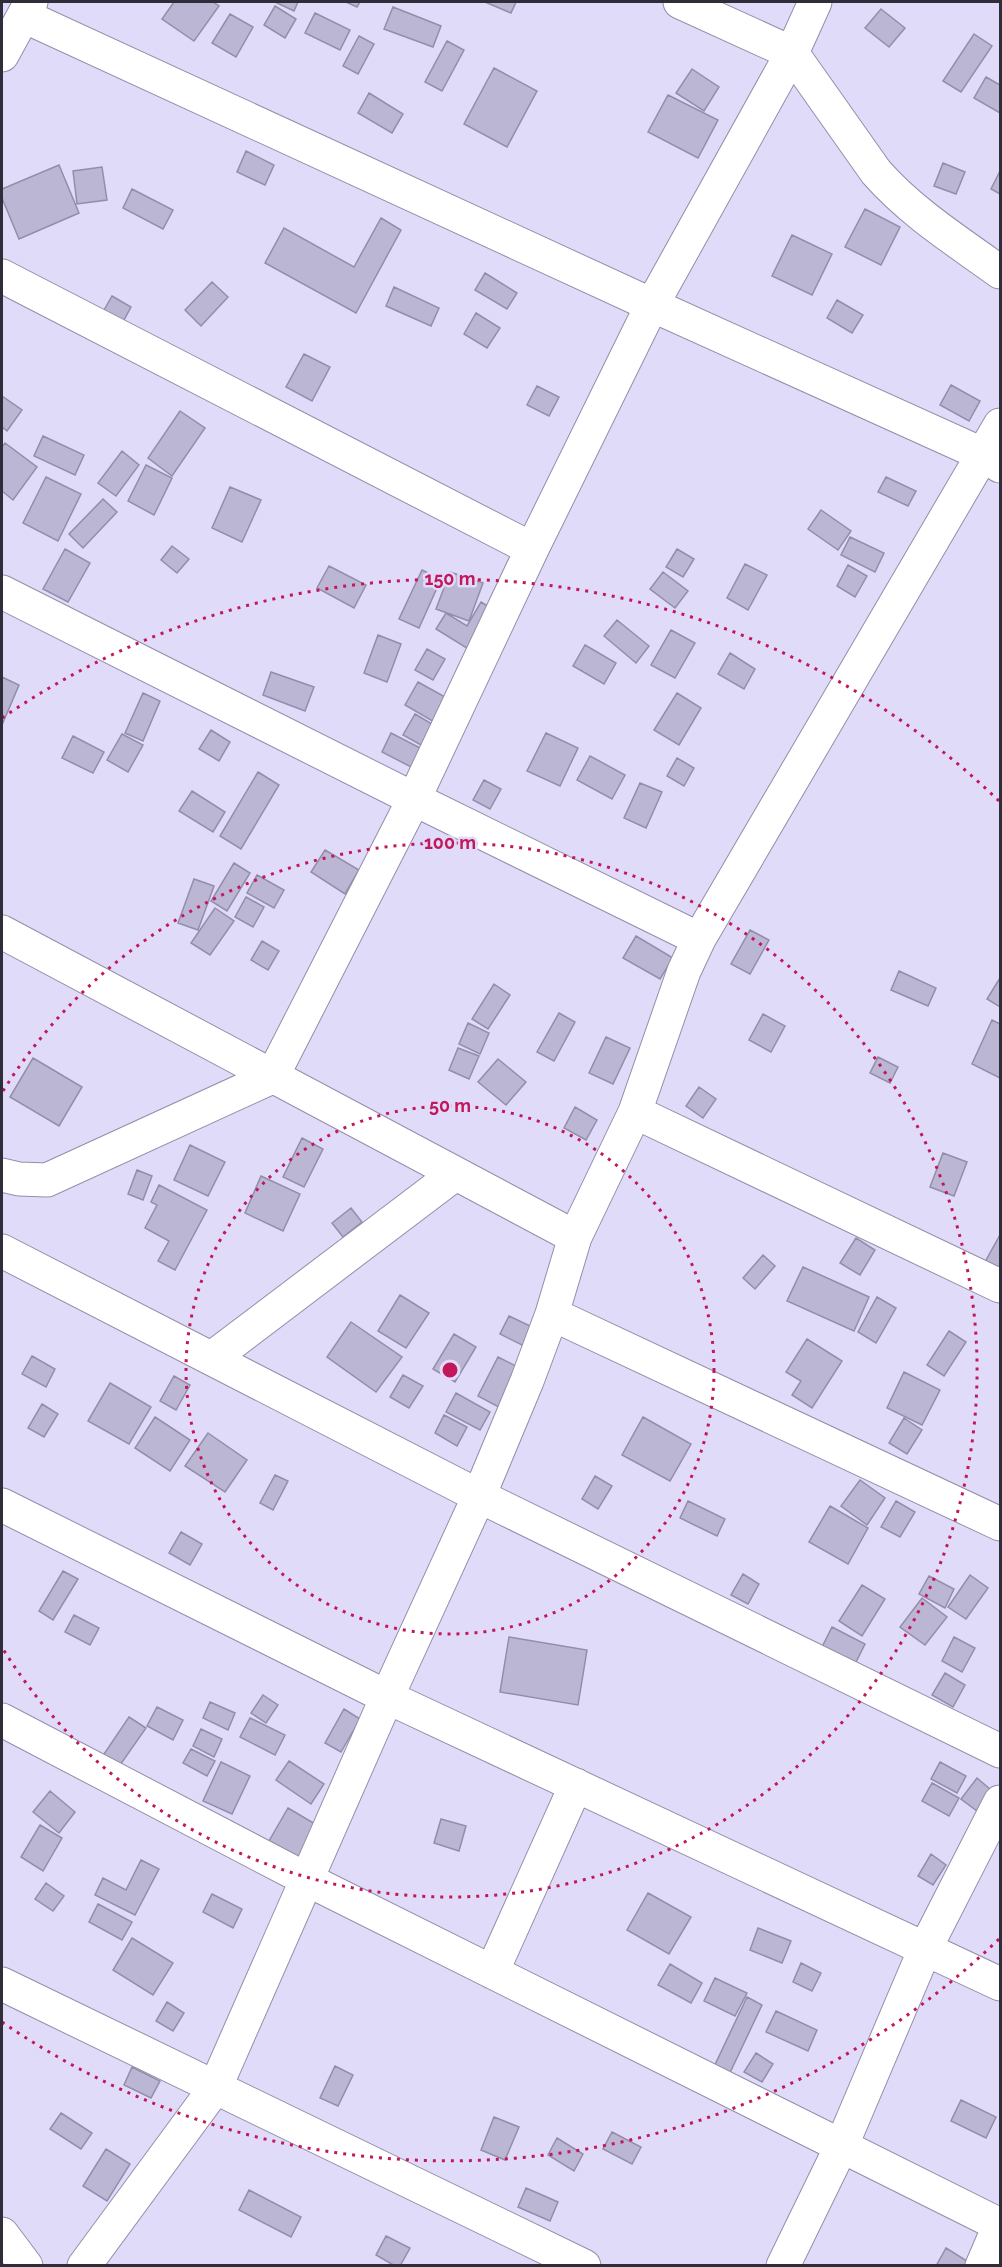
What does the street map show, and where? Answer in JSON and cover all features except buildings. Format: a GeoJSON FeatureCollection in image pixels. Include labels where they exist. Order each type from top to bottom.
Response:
{"type":"FeatureCollection","features":[{"type":"Feature","properties":{"kind":"street"},"geometry":{"type":"LineString","coordinates":[[680,2],[792,54],[888,186],[908,205],[1000,272]]}},
{"type":"Feature","properties":{"kind":"street"},"geometry":{"type":"LineString","coordinates":[[2,1175],[19,1179],[47,1180],[272,1077],[414,799],[532,549],[652,305],[792,54],[815,2]]}},
{"type":"Feature","properties":{"kind":"street"},"geometry":{"type":"LineString","coordinates":[[2,55],[28,9],[652,305],[992,460]]}},
{"type":"Feature","properties":{"kind":"street"},"geometry":{"type":"LineString","coordinates":[[2,276],[532,549]]}},
{"type":"Feature","properties":{"kind":"street"},"geometry":{"type":"LineString","coordinates":[[84,2265],[215,2088],[387,1697],[479,1496],[552,1314],[575,1237],[635,1112],[684,970],[699,939],[992,460],[1000,425]]}},
{"type":"Feature","properties":{"kind":"street"},"geometry":{"type":"LineString","coordinates":[[2,592],[699,939]]}},
{"type":"Feature","properties":{"kind":"street"},"geometry":{"type":"LineString","coordinates":[[2,932],[575,1237]]}},
{"type":"Feature","properties":{"kind":"street"},"geometry":{"type":"LineString","coordinates":[[635,1112],[1000,1286]]}},
{"type":"Feature","properties":{"kind":"street"},"geometry":{"type":"LineString","coordinates":[[212,1358],[455,1174]]}},
{"type":"Feature","properties":{"kind":"street"},"geometry":{"type":"LineString","coordinates":[[2,1251],[479,1496],[1000,1751]]}},
{"type":"Feature","properties":{"kind":"street"},"geometry":{"type":"LineString","coordinates":[[2,1278],[32,1266]]}},
{"type":"Feature","properties":{"kind":"street"},"geometry":{"type":"LineString","coordinates":[[552,1314],[1000,1524]]}},
{"type":"Feature","properties":{"kind":"street"},"geometry":{"type":"LineString","coordinates":[[2,1504],[387,1697],[1000,1984]]}},
{"type":"Feature","properties":{"kind":"street"},"geometry":{"type":"LineString","coordinates":[[2,1720],[306,1879],[1000,2225],[982,2265]]}},
{"type":"Feature","properties":{"kind":"street"},"geometry":{"type":"LineString","coordinates":[[492,1972],[576,1785]]}},
{"type":"Feature","properties":{"kind":"street"},"geometry":{"type":"LineString","coordinates":[[783,2265],[842,2147],[925,1949],[1000,1802]]}},
{"type":"Feature","properties":{"kind":"street"},"geometry":{"type":"LineString","coordinates":[[2,1984],[584,2265]]}},
{"type":"Feature","properties":{"kind":"street"},"geometry":{"type":"LineString","coordinates":[[2,2234],[26,2265]]}}]}
